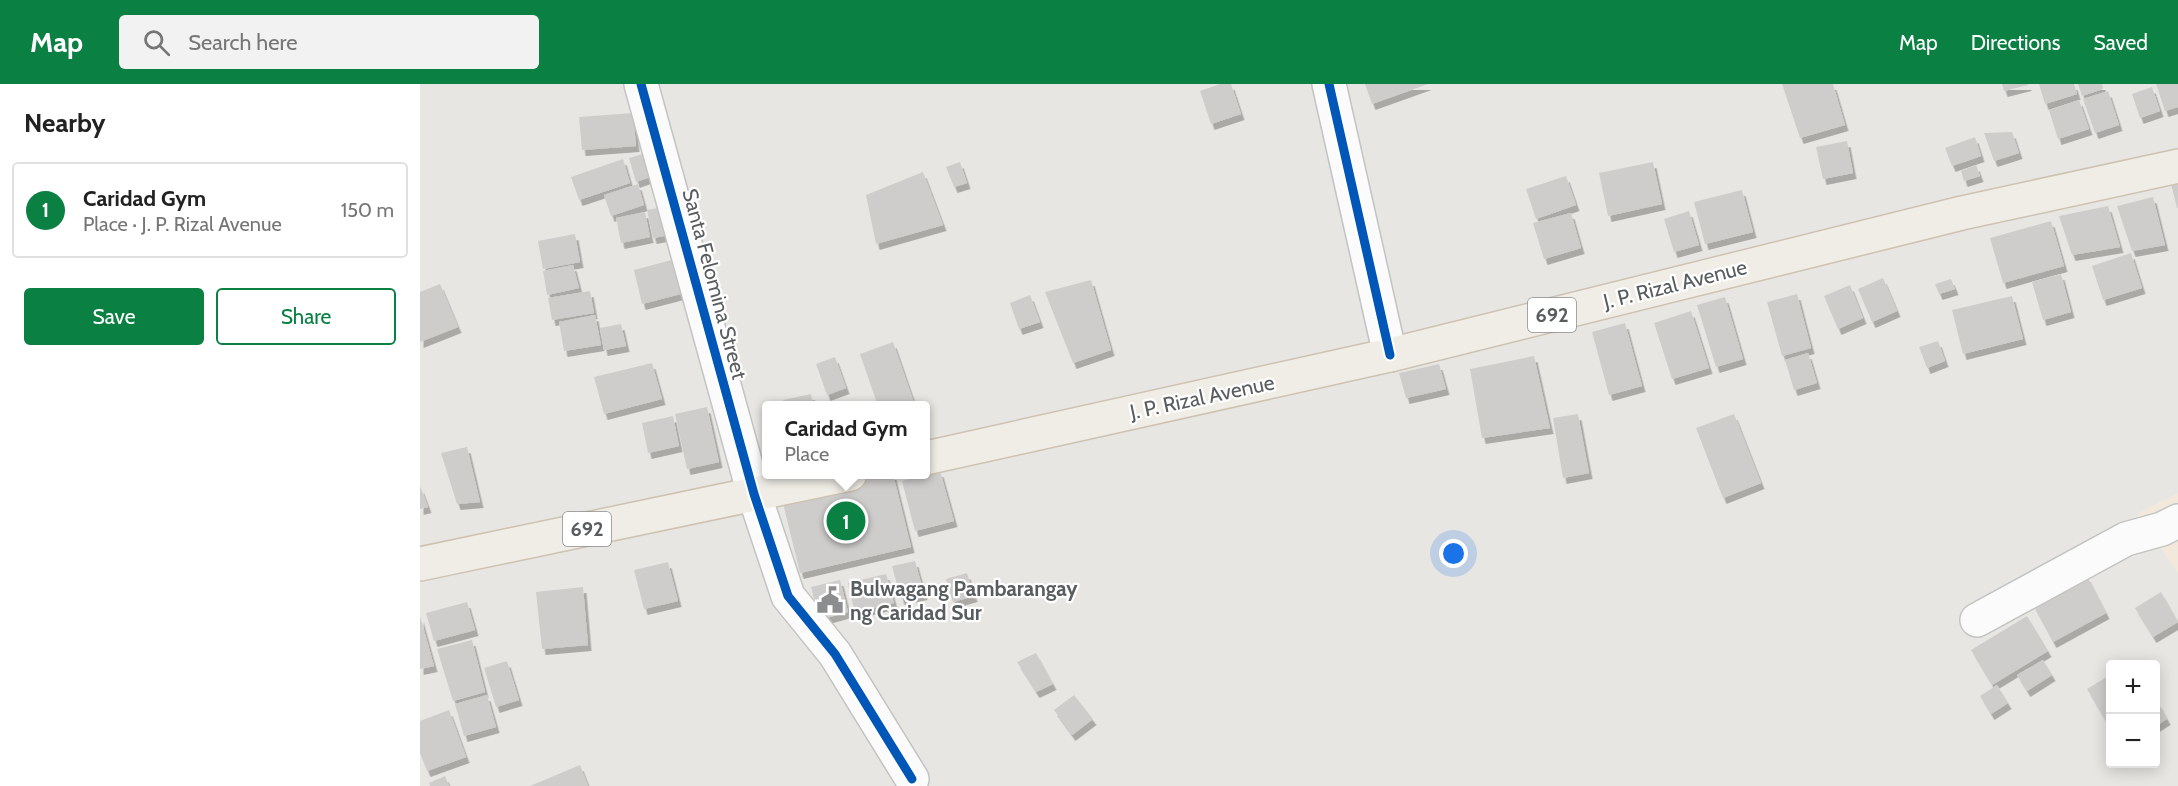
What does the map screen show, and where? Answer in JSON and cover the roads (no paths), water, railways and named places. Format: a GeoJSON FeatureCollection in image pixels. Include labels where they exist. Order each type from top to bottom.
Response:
{"type":"FeatureCollection","features":[{"type":"Feature","properties":{"kind":"main road","name":"J. P. Rizal Avenue"},"geometry":{"type":"LineString","coordinates":[[930,457],[1390,355],[1962,213],[2178,166]]}},
{"type":"Feature","properties":{"kind":"main road","name":"692"},"geometry":{"type":"LineString","coordinates":[[420,564],[826,479]]}},
{"type":"Feature","properties":{"kind":"street","name":"Santa Felomina Street"},"geometry":{"type":"LineString","coordinates":[[641,84],[754,494],[788,596],[835,654],[912,779]]}},
{"type":"Feature","properties":{"kind":"street"},"geometry":{"type":"LineString","coordinates":[[1329,84],[1390,355]]}},
{"type":"Feature","properties":{"kind":"street"},"geometry":{"type":"LineString","coordinates":[[1977,620],[2126,539],[2162,529],[2178,521]]}},
{"type":"Feature","properties":{"kind":"place","name":"Caridad Gym"},"geometry":{"type":"Point","coordinates":[846,521]}},
{"type":"Feature","properties":{"kind":"place","name":"Bulwagang Pambarangay ng Caridad Sur"},"geometry":{"type":"Point","coordinates":[830,600]}}]}
